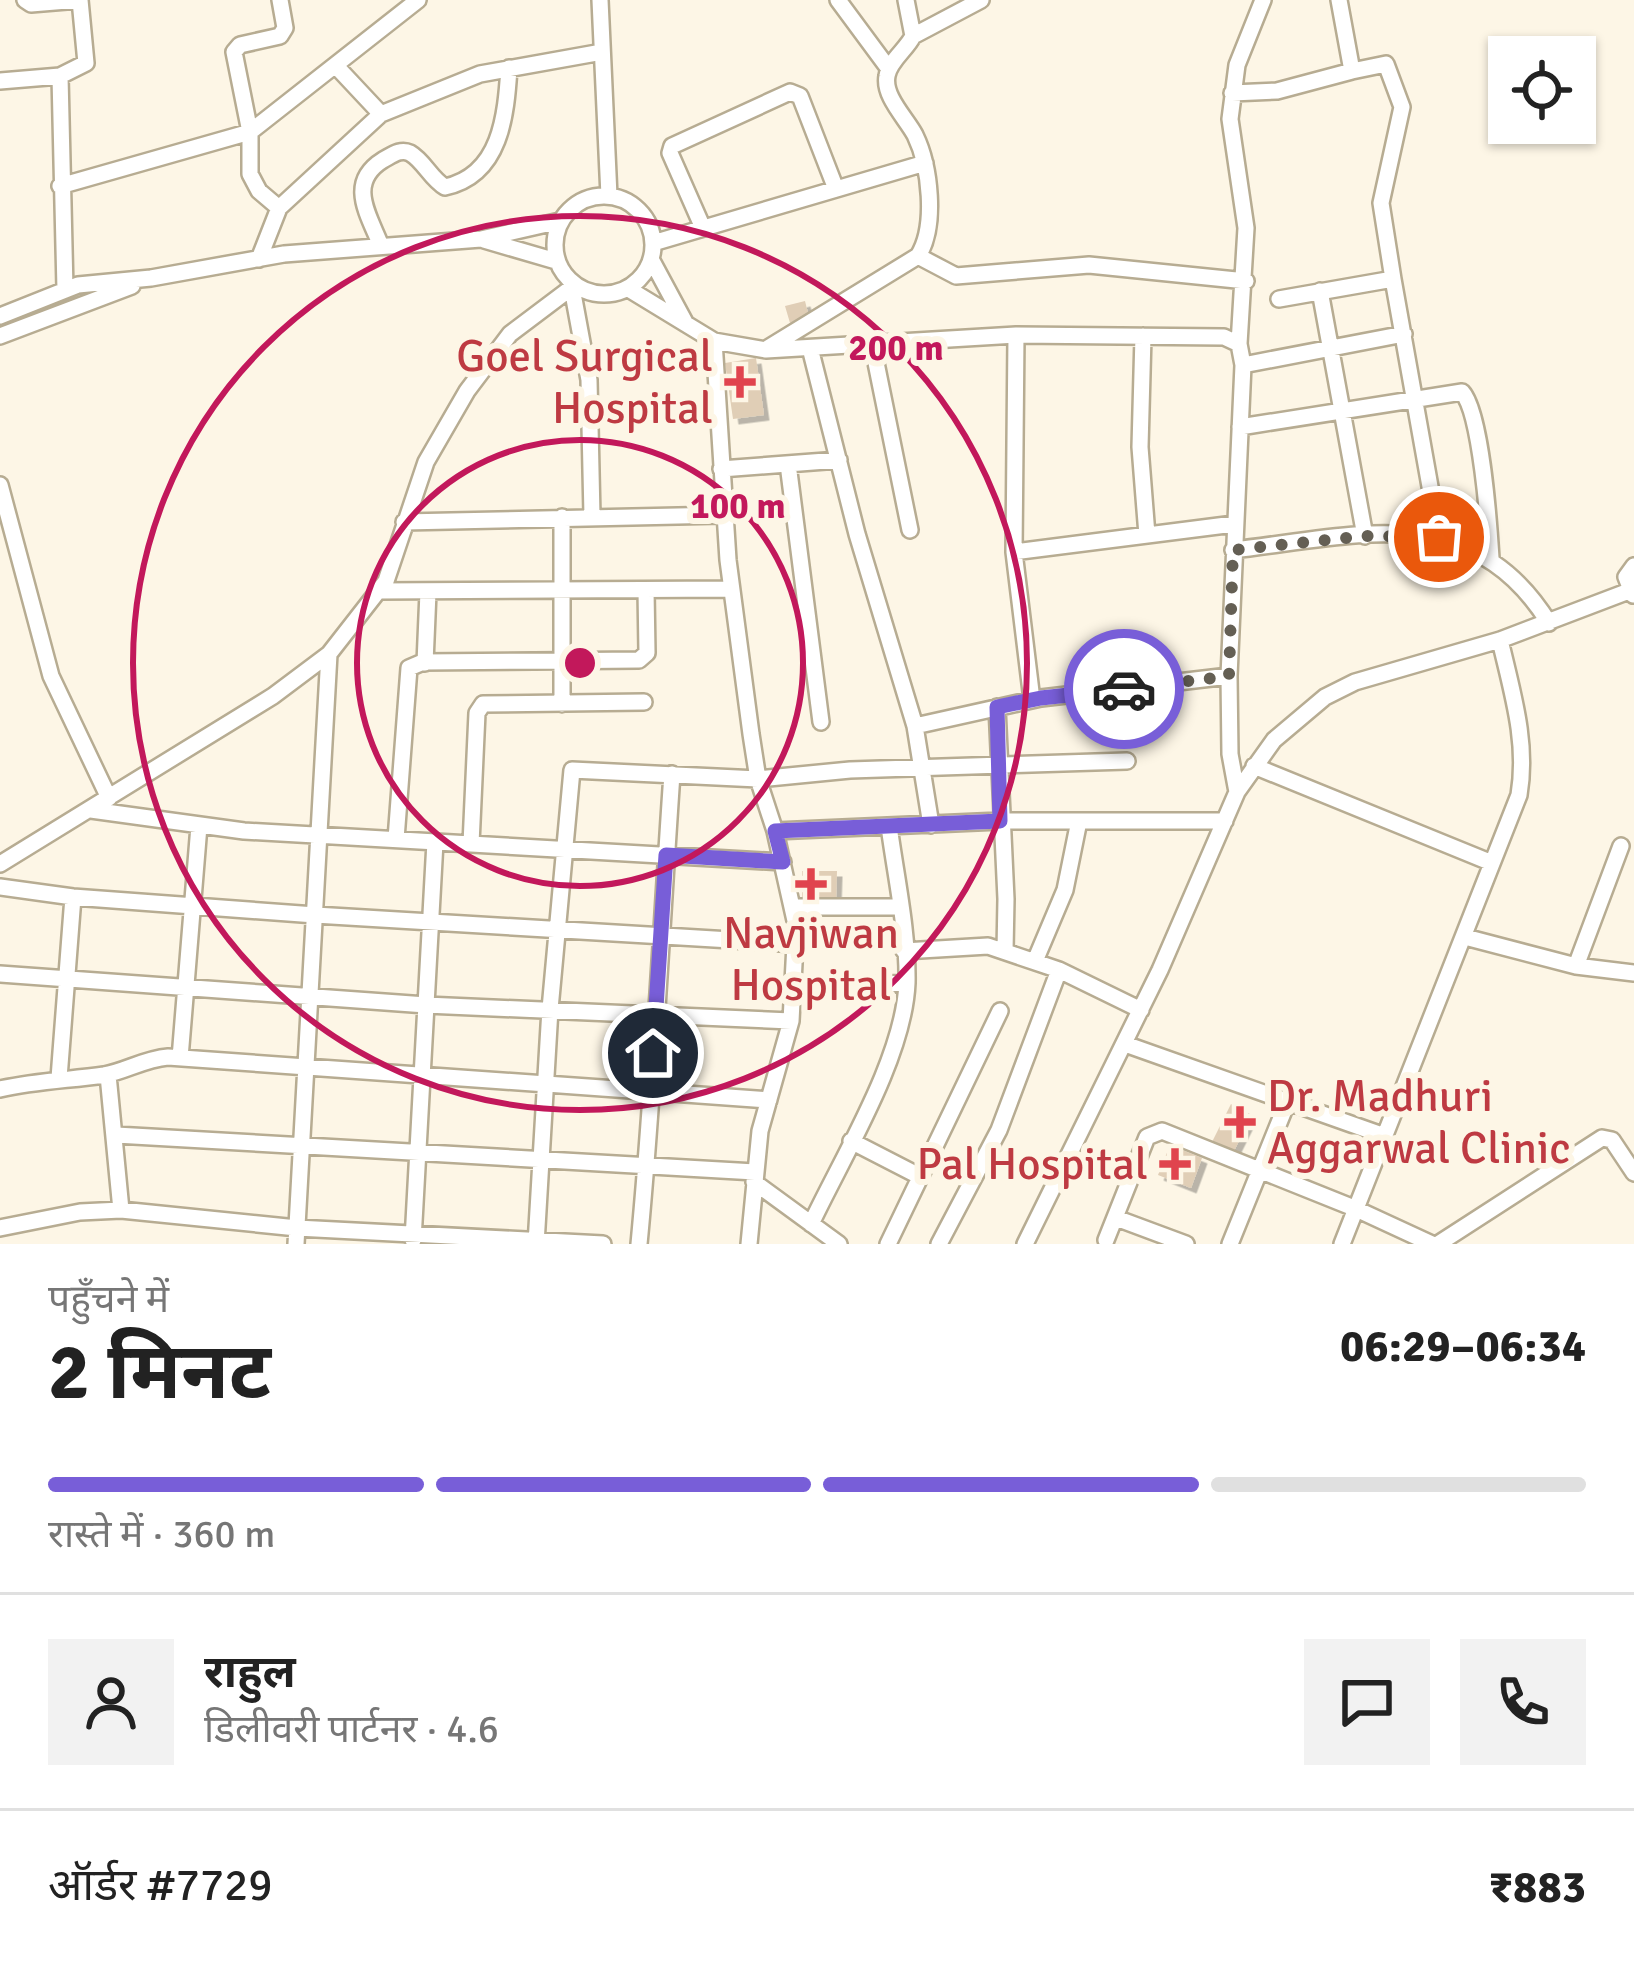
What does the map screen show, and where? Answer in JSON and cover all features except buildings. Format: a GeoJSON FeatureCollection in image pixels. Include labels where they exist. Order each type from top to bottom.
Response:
{"type":"FeatureCollection","features":[{"type":"Feature","properties":{"kind":"street"},"geometry":{"type":"LineString","coordinates":[[0,81],[59,76],[86,63],[80,0],[31,4],[25,0]]}},
{"type":"Feature","properties":{"kind":"street"},"geometry":{"type":"LineString","coordinates":[[279,208],[254,183],[250,132],[234,52],[240,45],[280,36],[285,28],[280,0]]}},
{"type":"Feature","properties":{"kind":"street"},"geometry":{"type":"LineString","coordinates":[[60,186],[250,132],[418,0]]}},
{"type":"Feature","properties":{"kind":"street"},"geometry":{"type":"LineString","coordinates":[[600,0],[609,196]]}},
{"type":"Feature","properties":{"kind":"street"},"geometry":{"type":"LineString","coordinates":[[838,0],[889,69]]}},
{"type":"Feature","properties":{"kind":"street"},"geometry":{"type":"LineString","coordinates":[[906,0],[913,36]]}},
{"type":"Feature","properties":{"kind":"street"},"geometry":{"type":"LineString","coordinates":[[766,350],[918,256],[927,237],[925,163],[890,94],[889,69],[913,36],[981,0]]}},
{"type":"Feature","properties":{"kind":"street"},"geometry":{"type":"LineString","coordinates":[[1237,792],[1230,754],[1229,676],[1243,365],[1239,344],[1246,280],[1244,194],[1231,137],[1232,93],[1237,65],[1263,0]]}},
{"type":"Feature","properties":{"kind":"street"},"geometry":{"type":"LineString","coordinates":[[1339,0],[1352,70]]}},
{"type":"Feature","properties":{"kind":"street"},"geometry":{"type":"LineString","coordinates":[[260,259],[279,208],[381,114],[464,79],[602,52]]}},
{"type":"Feature","properties":{"kind":"street"},"geometry":{"type":"LineString","coordinates":[[1232,93],[1277,91],[1386,64],[1401,96],[1401,116],[1381,203],[1439,537]]}},
{"type":"Feature","properties":{"kind":"street"},"geometry":{"type":"LineString","coordinates":[[336,66],[381,114]]}},
{"type":"Feature","properties":{"kind":"street"},"geometry":{"type":"LineString","coordinates":[[381,246],[361,192],[364,177],[399,152],[411,154],[445,187],[476,172],[496,145],[503,125],[509,68]]}},
{"type":"Feature","properties":{"kind":"street"},"geometry":{"type":"LineString","coordinates":[[59,76],[65,290]]}},
{"type":"Feature","properties":{"kind":"street"},"geometry":{"type":"LineString","coordinates":[[703,228],[670,154],[672,146],[790,92],[800,96],[836,189]]}},
{"type":"Feature","properties":{"kind":"street"},"geometry":{"type":"LineString","coordinates":[[574,287],[598,294],[627,288],[641,277],[652,251],[703,228],[925,163]]}},
{"type":"Feature","properties":{"kind":"street"},"geometry":{"type":"LineString","coordinates":[[0,316],[78,285],[260,259],[481,239],[560,220],[582,200],[609,196],[638,210],[649,226],[652,251],[688,327]]}},
{"type":"Feature","properties":{"kind":"street"},"geometry":{"type":"LineString","coordinates":[[560,220],[556,261],[574,287],[589,380],[592,516]]}},
{"type":"Feature","properties":{"kind":"street"},"geometry":{"type":"LineString","coordinates":[[481,239],[556,261]]}},
{"type":"Feature","properties":{"kind":"street"},"geometry":{"type":"LineString","coordinates":[[918,256],[956,276],[1089,265],[1246,280]]}},
{"type":"Feature","properties":{"kind":"street"},"geometry":{"type":"LineString","coordinates":[[0,336],[152,278]]}},
{"type":"Feature","properties":{"kind":"street"},"geometry":{"type":"LineString","coordinates":[[1279,299],[1393,280]]}},
{"type":"Feature","properties":{"kind":"street"},"geometry":{"type":"LineString","coordinates":[[0,864],[273,696],[329,654],[380,591],[426,462],[497,349],[528,318],[574,287]]}},
{"type":"Feature","properties":{"kind":"street"},"geometry":{"type":"LineString","coordinates":[[627,288],[714,340],[766,350],[1016,334],[1224,337],[1239,344]]}},
{"type":"Feature","properties":{"kind":"street"},"geometry":{"type":"LineString","coordinates":[[1320,292],[1365,536]]}},
{"type":"Feature","properties":{"kind":"street"},"geometry":{"type":"LineString","coordinates":[[1016,334],[1014,552],[1032,700]]}},
{"type":"Feature","properties":{"kind":"street"},"geometry":{"type":"LineString","coordinates":[[1243,365],[1404,334]]}},
{"type":"Feature","properties":{"kind":"street"},"geometry":{"type":"LineString","coordinates":[[1142,335],[1140,447],[1147,535]]}},
{"type":"Feature","properties":{"kind":"street"},"geometry":{"type":"LineString","coordinates":[[714,340],[724,515],[758,779],[794,907],[797,944],[791,1021],[754,1177],[749,1244]]}},
{"type":"Feature","properties":{"kind":"street"},"geometry":{"type":"LineString","coordinates":[[872,343],[910,530]]}},
{"type":"Feature","properties":{"kind":"street"},"geometry":{"type":"LineString","coordinates":[[810,348],[857,534],[915,726],[931,825]]}},
{"type":"Feature","properties":{"kind":"street"},"geometry":{"type":"LineString","coordinates":[[1240,427],[1462,392],[1469,400],[1491,558]]}},
{"type":"Feature","properties":{"kind":"street"},"geometry":{"type":"LineString","coordinates":[[721,470],[839,460]]}},
{"type":"Feature","properties":{"kind":"street"},"geometry":{"type":"LineString","coordinates":[[788,464],[821,722]]}},
{"type":"Feature","properties":{"kind":"street"},"geometry":{"type":"LineString","coordinates":[[0,485],[51,676],[109,798]]}},
{"type":"Feature","properties":{"kind":"street"},"geometry":{"type":"LineString","coordinates":[[404,522],[724,515]]}},
{"type":"Feature","properties":{"kind":"street"},"geometry":{"type":"LineString","coordinates":[[562,518],[562,704]]}},
{"type":"Feature","properties":{"kind":"street"},"geometry":{"type":"LineString","coordinates":[[1014,552],[1234,524]]}},
{"type":"Feature","properties":{"kind":"street"},"geometry":{"type":"LineString","coordinates":[[1233,550],[1365,536],[1439,537],[1491,558],[1519,580],[1549,623]]}},
{"type":"Feature","properties":{"kind":"street"},"geometry":{"type":"LineString","coordinates":[[1025,1244],[1141,1010],[1237,792],[1274,740],[1325,697],[1391,669],[1500,640],[1632,593],[1627,577],[1634,566]]}},
{"type":"Feature","properties":{"kind":"street"},"geometry":{"type":"LineString","coordinates":[[380,591],[732,589]]}},
{"type":"Feature","properties":{"kind":"street"},"geometry":{"type":"LineString","coordinates":[[396,839],[406,675],[413,665],[645,657],[646,590]]}},
{"type":"Feature","properties":{"kind":"street"},"geometry":{"type":"LineString","coordinates":[[425,662],[428,592]]}},
{"type":"Feature","properties":{"kind":"street"},"geometry":{"type":"LineString","coordinates":[[1342,1244],[1519,795],[1522,739],[1500,640]]}},
{"type":"Feature","properties":{"kind":"street"},"geometry":{"type":"LineString","coordinates":[[297,1236],[329,654]]}},
{"type":"Feature","properties":{"kind":"street"},"geometry":{"type":"LineString","coordinates":[[915,726],[1032,700],[1229,676]]}},
{"type":"Feature","properties":{"kind":"street"},"geometry":{"type":"LineString","coordinates":[[471,844],[479,707],[487,703],[644,702]]}},
{"type":"Feature","properties":{"kind":"street"},"geometry":{"type":"LineString","coordinates":[[997,707],[1005,951]]}},
{"type":"Feature","properties":{"kind":"street"},"geometry":{"type":"LineString","coordinates":[[536,1242],[562,849],[572,770],[758,779],[1127,760]]}},
{"type":"Feature","properties":{"kind":"street"},"geometry":{"type":"LineString","coordinates":[[1254,766],[1492,863]]}},
{"type":"Feature","properties":{"kind":"street"},"geometry":{"type":"LineString","coordinates":[[639,1244],[672,774]]}},
{"type":"Feature","properties":{"kind":"street"},"geometry":{"type":"LineString","coordinates":[[91,810],[199,826],[783,862]]}},
{"type":"Feature","properties":{"kind":"street"},"geometry":{"type":"LineString","coordinates":[[775,831],[1000,821],[1225,821]]}},
{"type":"Feature","properties":{"kind":"street"},"geometry":{"type":"LineString","coordinates":[[1036,961],[1065,890],[1079,821]]}},
{"type":"Feature","properties":{"kind":"street"},"geometry":{"type":"LineString","coordinates":[[181,1058],[199,826]]}},
{"type":"Feature","properties":{"kind":"street"},"geometry":{"type":"LineString","coordinates":[[811,1224],[898,1035],[907,983],[889,826]]}},
{"type":"Feature","properties":{"kind":"street"},"geometry":{"type":"LineString","coordinates":[[413,1240],[436,842]]}},
{"type":"Feature","properties":{"kind":"street"},"geometry":{"type":"LineString","coordinates":[[1576,966],[1621,846]]}},
{"type":"Feature","properties":{"kind":"street"},"geometry":{"type":"LineString","coordinates":[[0,887],[315,915],[797,944]]}},
{"type":"Feature","properties":{"kind":"street"},"geometry":{"type":"LineString","coordinates":[[59,1078],[74,897]]}},
{"type":"Feature","properties":{"kind":"street"},"geometry":{"type":"LineString","coordinates":[[794,907],[901,907]]}},
{"type":"Feature","properties":{"kind":"street"},"geometry":{"type":"LineString","coordinates":[[1465,937],[1576,966],[1634,973]]}},
{"type":"Feature","properties":{"kind":"street"},"geometry":{"type":"LineString","coordinates":[[904,951],[973,946],[1005,951],[1060,970],[1141,1010]]}},
{"type":"Feature","properties":{"kind":"street"},"geometry":{"type":"LineString","coordinates":[[939,1244],[999,1130],[1060,970]]}},
{"type":"Feature","properties":{"kind":"street"},"geometry":{"type":"LineString","coordinates":[[0,974],[426,1005],[791,1021]]}},
{"type":"Feature","properties":{"kind":"street"},"geometry":{"type":"LineString","coordinates":[[795,988],[907,983]]}},
{"type":"Feature","properties":{"kind":"street"},"geometry":{"type":"LineString","coordinates":[[888,1244],[1000,1011]]}},
{"type":"Feature","properties":{"kind":"street"},"geometry":{"type":"LineString","coordinates":[[1125,1044],[1382,1135]]}},
{"type":"Feature","properties":{"kind":"street"},"geometry":{"type":"LineString","coordinates":[[0,1089],[107,1075],[154,1058],[181,1058],[769,1100]]}},
{"type":"Feature","properties":{"kind":"street"},"geometry":{"type":"LineString","coordinates":[[107,1075],[122,1210]]}},
{"type":"Feature","properties":{"kind":"street"},"geometry":{"type":"LineString","coordinates":[[1231,1244],[1287,1102]]}},
{"type":"Feature","properties":{"kind":"street"},"geometry":{"type":"LineString","coordinates":[[1106,1240],[1148,1137],[1156,1131],[1435,1244],[1602,1138],[1612,1141],[1634,1173]]}},
{"type":"Feature","properties":{"kind":"street"},"geometry":{"type":"LineString","coordinates":[[116,1135],[541,1158],[754,1177],[839,1244]]}},
{"type":"Feature","properties":{"kind":"street"},"geometry":{"type":"LineString","coordinates":[[850,1141],[921,1177]]}},
{"type":"Feature","properties":{"kind":"street"},"geometry":{"type":"LineString","coordinates":[[0,1228],[80,1212],[122,1210],[297,1236],[603,1244]]}},
{"type":"Feature","properties":{"kind":"street"},"geometry":{"type":"LineString","coordinates":[[1116,1219],[1186,1244]]}},
{"type":"Feature","properties":{"kind":"way so far"},"geometry":{"type":"LineString","coordinates":[[1124,689],[1229,676],[1233,550],[1365,536],[1439,537]]}},
{"type":"Feature","properties":{"kind":"place","name":"Goel Surgical Hospital"},"geometry":{"type":"Point","coordinates":[740,382]}},
{"type":"Feature","properties":{"kind":"place","name":"Navjiwan Hospital"},"geometry":{"type":"Point","coordinates":[811,884]}},
{"type":"Feature","properties":{"kind":"place","name":"Dr. Madhuri Aggarwal Clinic"},"geometry":{"type":"Point","coordinates":[1240,1122]}},
{"type":"Feature","properties":{"kind":"place","name":"Pal Hospital"},"geometry":{"type":"Point","coordinates":[1175,1164]}},
{"type":"Feature","properties":{"kind":"route"},"geometry":{"type":"LineString","coordinates":[[653,1053],[666,855],[783,862],[775,831],[1000,821],[997,707],[1124,689]]}}]}
